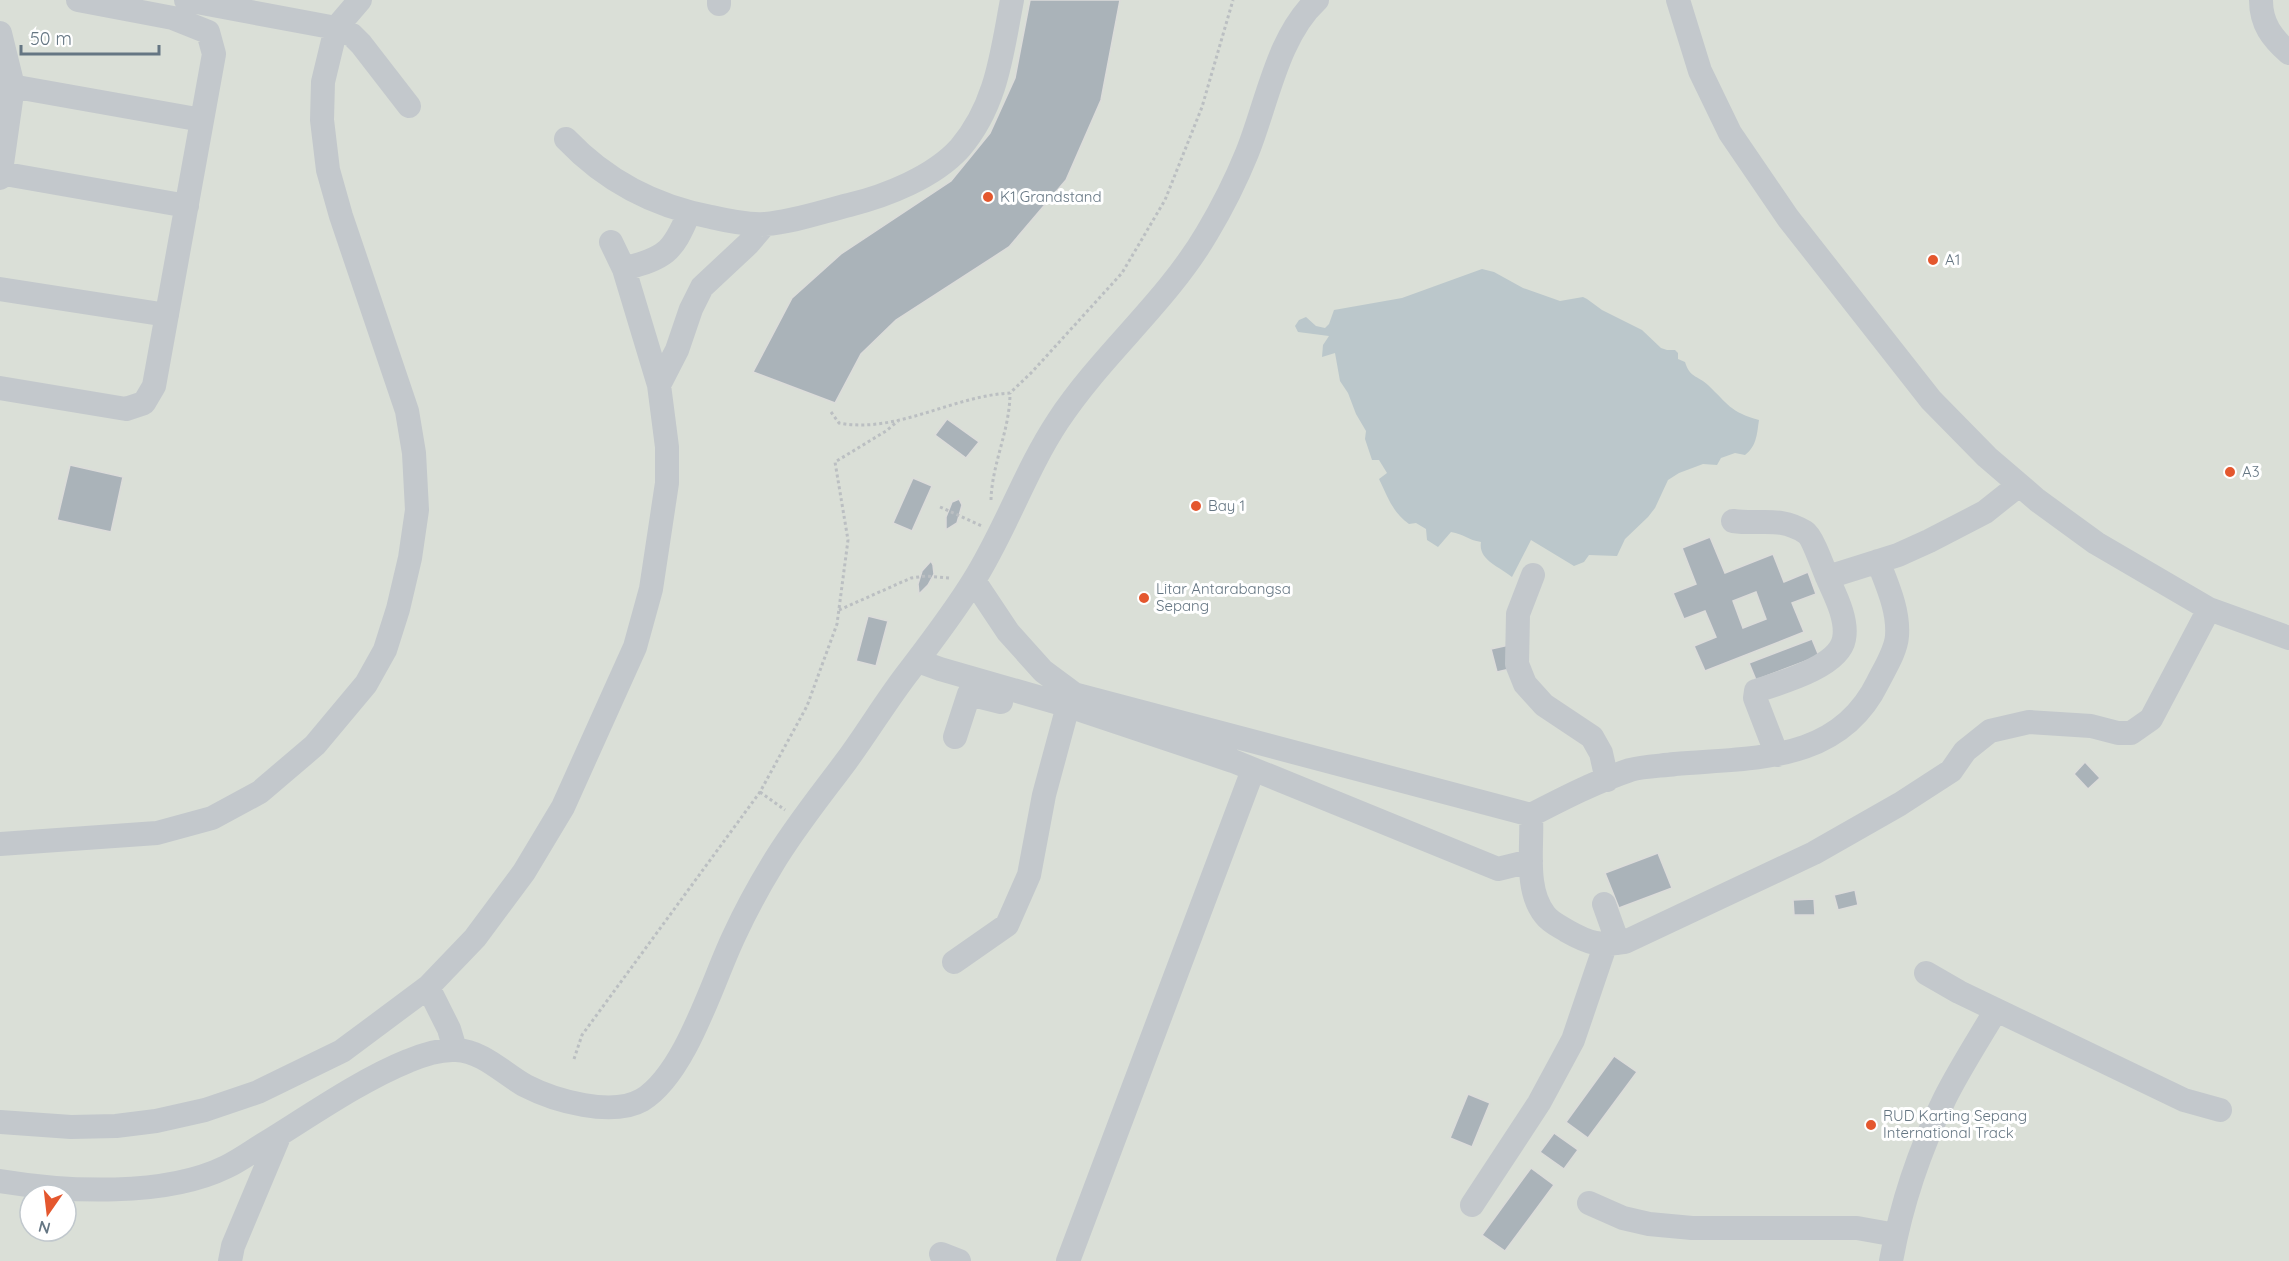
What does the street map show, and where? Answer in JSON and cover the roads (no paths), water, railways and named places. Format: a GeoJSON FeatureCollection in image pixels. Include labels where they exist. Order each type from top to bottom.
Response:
{"type":"FeatureCollection","features":[{"type":"Feature","properties":{"kind":"street"},"geometry":{"type":"LineString","coordinates":[[0,388],[126,409],[144,403],[154,386],[214,54],[208,32],[173,18],[78,0]]}},
{"type":"Feature","properties":{"kind":"street"},"geometry":{"type":"LineString","coordinates":[[186,0],[336,28],[352,35],[409,106]]}},
{"type":"Feature","properties":{"kind":"street"},"geometry":{"type":"LineString","coordinates":[[0,844],[157,833],[212,818],[260,792],[315,745],[366,684],[385,650],[398,609],[417,510],[414,453],[407,411],[341,216],[328,170],[322,120],[323,82],[336,28],[360,0]]}},
{"type":"Feature","properties":{"kind":"street"},"geometry":{"type":"LineString","coordinates":[[566,139],[615,182],[635,193],[689,213],[735,222],[765,224],[793,219],[890,193],[921,178],[959,149],[975,126],[995,82],[1007,39],[1012,0]]}},
{"type":"Feature","properties":{"kind":"street"},"geometry":{"type":"LineString","coordinates":[[0,1181],[73,1189],[169,1185],[200,1178],[229,1166],[373,1078],[404,1062],[427,1054],[454,1050],[474,1054],[489,1061],[530,1088],[555,1098],[584,1105],[626,1106],[641,1100],[656,1088],[672,1069],[685,1046],[732,939],[799,820],[849,757],[974,581],[1000,534],[1023,483],[1058,421],[1098,368],[1165,294],[1207,233],[1247,153],[1291,33],[1305,10],[1317,0]]}},
{"type":"Feature","properties":{"kind":"street"},"geometry":{"type":"LineString","coordinates":[[1678,0],[1700,71],[1730,133],[1788,218],[1931,400],[1987,457],[2019,485],[2096,543],[2209,609],[2289,638]]}},
{"type":"Feature","properties":{"kind":"street"},"geometry":{"type":"LineString","coordinates":[[2261,0],[2261,11],[2266,28],[2289,53]]}},
{"type":"Feature","properties":{"kind":"street"},"geometry":{"type":"LineString","coordinates":[[0,33],[6,85],[0,175],[187,206]]}},
{"type":"Feature","properties":{"kind":"street"},"geometry":{"type":"LineString","coordinates":[[6,85],[202,120]]}},
{"type":"Feature","properties":{"kind":"street"},"geometry":{"type":"LineString","coordinates":[[624,268],[656,260],[668,251],[683,228],[689,213]]}},
{"type":"Feature","properties":{"kind":"street"},"geometry":{"type":"LineString","coordinates":[[659,385],[678,350],[691,309],[702,286],[748,244],[765,224]]}},
{"type":"Feature","properties":{"kind":"street"},"geometry":{"type":"LineString","coordinates":[[0,1122],[71,1127],[116,1126],[156,1121],[205,1110],[258,1092],[342,1051],[428,987],[475,938],[524,872],[564,807],[635,647],[651,589],[667,483],[667,447],[659,385],[624,268],[611,242]]}},
{"type":"Feature","properties":{"kind":"street"},"geometry":{"type":"LineString","coordinates":[[0,289],[167,315]]}},
{"type":"Feature","properties":{"kind":"street"},"geometry":{"type":"LineString","coordinates":[[1828,577],[1929,541],[1985,512],[2019,485]]}},
{"type":"Feature","properties":{"kind":"street"},"geometry":{"type":"LineString","coordinates":[[1733,521],[1753,524],[1782,521],[1808,533],[1828,577],[1844,621],[1844,640],[1835,655],[1814,670],[1756,691],[1755,698],[1777,755]]}},
{"type":"Feature","properties":{"kind":"street"},"geometry":{"type":"LineString","coordinates":[[918,661],[1069,706],[1531,815],[1565,797],[1631,769],[1753,759],[1792,753],[1827,738],[1856,716],[1875,690],[1897,637],[1892,598],[1878,561]]}},
{"type":"Feature","properties":{"kind":"street"},"geometry":{"type":"LineString","coordinates":[[1533,576],[1518,614],[1517,664],[1526,684],[1544,705],[1592,737],[1601,753],[1607,780]]}},
{"type":"Feature","properties":{"kind":"street"},"geometry":{"type":"LineString","coordinates":[[974,581],[1008,632],[1043,671],[1069,706]]}},
{"type":"Feature","properties":{"kind":"street"},"geometry":{"type":"LineString","coordinates":[[631,633],[651,589]]}},
{"type":"Feature","properties":{"kind":"street"},"geometry":{"type":"LineString","coordinates":[[1531,815],[1533,888],[1537,903],[1544,914],[1550,921],[1576,936],[1611,944],[1625,942],[1814,853],[1843,837],[1951,771],[1965,751],[1990,731],[2029,722],[2091,726],[2118,733],[2131,733],[2140,728],[2151,720],[2209,609]]}},
{"type":"Feature","properties":{"kind":"street"},"geometry":{"type":"LineString","coordinates":[[955,737],[969,694],[1069,706],[1253,770],[1498,869],[1531,861]]}},
{"type":"Feature","properties":{"kind":"street"},"geometry":{"type":"LineString","coordinates":[[954,962],[1006,925],[1029,875],[1044,795],[1069,706]]}},
{"type":"Feature","properties":{"kind":"street"},"geometry":{"type":"LineString","coordinates":[[1068,1261],[1253,770]]}},
{"type":"Feature","properties":{"kind":"street"},"geometry":{"type":"LineString","coordinates":[[1472,1205],[1539,1103],[1573,1040],[1611,944],[1604,904]]}},
{"type":"Feature","properties":{"kind":"street"},"geometry":{"type":"LineString","coordinates":[[466,934],[494,911]]}},
{"type":"Feature","properties":{"kind":"street"},"geometry":{"type":"LineString","coordinates":[[1926,973],[1959,992],[2184,1100],[2220,1110]]}},
{"type":"Feature","properties":{"kind":"street"},"geometry":{"type":"LineString","coordinates":[[428,987],[449,1029],[454,1050]]}},
{"type":"Feature","properties":{"kind":"street"},"geometry":{"type":"LineString","coordinates":[[1891,1261],[1896,1235],[1929,1134],[1945,1099],[1996,1010]]}},
{"type":"Feature","properties":{"kind":"street"},"geometry":{"type":"LineString","coordinates":[[230,1261],[233,1246],[267,1170],[280,1134]]}},
{"type":"Feature","properties":{"kind":"street"},"geometry":{"type":"LineString","coordinates":[[1589,1203],[1623,1218],[1649,1224],[1692,1228],[1857,1228],[1896,1235]]}},
{"type":"Feature","properties":{"kind":"place","name":"K1 Grandstand"},"geometry":{"type":"Point","coordinates":[988,197]}},
{"type":"Feature","properties":{"kind":"place","name":"A1"},"geometry":{"type":"Point","coordinates":[1933,260]}},
{"type":"Feature","properties":{"kind":"place","name":"A3"},"geometry":{"type":"Point","coordinates":[2230,472]}},
{"type":"Feature","properties":{"kind":"place","name":"Bay 1"},"geometry":{"type":"Point","coordinates":[1196,506]}},
{"type":"Feature","properties":{"kind":"place","name":"Litar Antarabangsa Sepang"},"geometry":{"type":"Point","coordinates":[1144,598]}},
{"type":"Feature","properties":{"kind":"place","name":"RUD Karting Sepang International Track"},"geometry":{"type":"Point","coordinates":[1871,1125]}}]}
